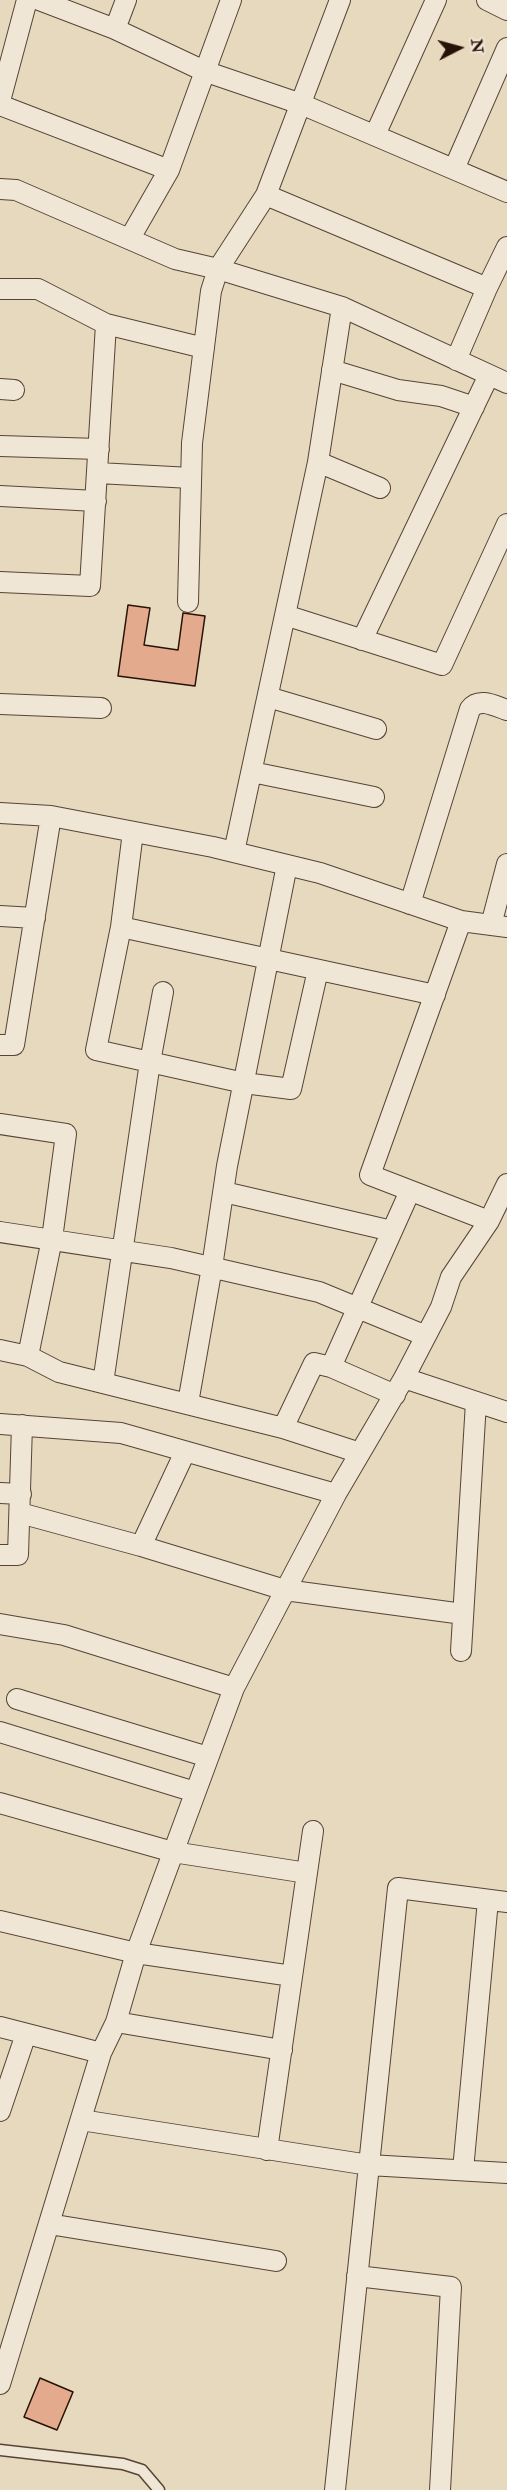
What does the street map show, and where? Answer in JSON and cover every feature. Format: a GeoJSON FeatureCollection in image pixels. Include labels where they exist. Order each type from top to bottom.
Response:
{"type":"FeatureCollection","features":[{"type":"Feature","properties":{"kind":"street"},"geometry":{"type":"LineString","coordinates":[[27,0],[0,103],[169,170]]}},
{"type":"Feature","properties":{"kind":"street"},"geometry":{"type":"LineString","coordinates":[[39,0],[115,29],[204,71],[301,104],[507,192]]}},
{"type":"Feature","properties":{"kind":"street"},"geometry":{"type":"LineString","coordinates":[[115,29],[126,0]]}},
{"type":"Feature","properties":{"kind":"street"},"geometry":{"type":"LineString","coordinates":[[130,238],[169,170],[231,0]]}},
{"type":"Feature","properties":{"kind":"street"},"geometry":{"type":"LineString","coordinates":[[188,602],[192,443],[211,291],[218,269],[266,195],[340,0]]}},
{"type":"Feature","properties":{"kind":"street"},"geometry":{"type":"LineString","coordinates":[[375,135],[436,0]]}},
{"type":"Feature","properties":{"kind":"street"},"geometry":{"type":"LineString","coordinates":[[487,0],[507,10]]}},
{"type":"Feature","properties":{"kind":"street"},"geometry":{"type":"LineString","coordinates":[[454,168],[507,48]]}},
{"type":"Feature","properties":{"kind":"street"},"geometry":{"type":"LineString","coordinates":[[0,189],[16,190],[175,259],[218,269],[342,307],[498,379],[474,407],[362,640]]}},
{"type":"Feature","properties":{"kind":"street"},"geometry":{"type":"LineString","coordinates":[[266,195],[488,288]]}},
{"type":"Feature","properties":{"kind":"street"},"geometry":{"type":"LineString","coordinates":[[456,360],[507,247]]}},
{"type":"Feature","properties":{"kind":"street"},"geometry":{"type":"LineString","coordinates":[[0,290],[38,289],[106,324],[204,348]]}},
{"type":"Feature","properties":{"kind":"street"},"geometry":{"type":"LineString","coordinates":[[234,852],[318,462],[342,307]]}},
{"type":"Feature","properties":{"kind":"street"},"geometry":{"type":"LineString","coordinates":[[0,582],[90,586],[106,324]]}},
{"type":"Feature","properties":{"kind":"street"},"geometry":{"type":"LineString","coordinates":[[332,370],[398,390],[441,396],[474,407]]}},
{"type":"Feature","properties":{"kind":"street"},"geometry":{"type":"LineString","coordinates":[[0,446],[99,449]]}},
{"type":"Feature","properties":{"kind":"street"},"geometry":{"type":"LineString","coordinates":[[318,462],[380,488]]}},
{"type":"Feature","properties":{"kind":"street"},"geometry":{"type":"LineString","coordinates":[[98,473],[191,478]]}},
{"type":"Feature","properties":{"kind":"street"},"geometry":{"type":"LineString","coordinates":[[0,496],[96,501]]}},
{"type":"Feature","properties":{"kind":"street"},"geometry":{"type":"LineString","coordinates":[[285,615],[442,665],[507,525]]}},
{"type":"Feature","properties":{"kind":"street"},"geometry":{"type":"LineString","coordinates":[[268,697],[376,729]]}},
{"type":"Feature","properties":{"kind":"street"},"geometry":{"type":"LineString","coordinates":[[410,904],[470,709],[474,703],[479,702],[507,710]]}},
{"type":"Feature","properties":{"kind":"street"},"geometry":{"type":"LineString","coordinates":[[0,704],[101,708]]}},
{"type":"Feature","properties":{"kind":"street"},"geometry":{"type":"LineString","coordinates":[[252,772],[374,797]]}},
{"type":"Feature","properties":{"kind":"street"},"geometry":{"type":"LineString","coordinates":[[0,813],[51,816],[234,852],[320,873],[461,921],[499,926],[507,864]]}},
{"type":"Feature","properties":{"kind":"street"},"geometry":{"type":"LineString","coordinates":[[0,1045],[14,1045],[51,816]]}},
{"type":"Feature","properties":{"kind":"street"},"geometry":{"type":"LineString","coordinates":[[133,832],[121,927],[96,1050],[244,1083],[291,1089],[318,970]]}},
{"type":"Feature","properties":{"kind":"street"},"geometry":{"type":"LineString","coordinates":[[188,1403],[244,1083],[287,865]]}},
{"type":"Feature","properties":{"kind":"street"},"geometry":{"type":"LineString","coordinates":[[0,916],[35,918]]}},
{"type":"Feature","properties":{"kind":"street"},"geometry":{"type":"LineString","coordinates":[[461,921],[370,1175],[489,1221]]}},
{"type":"Feature","properties":{"kind":"street"},"geometry":{"type":"LineString","coordinates":[[121,927],[435,994]]}},
{"type":"Feature","properties":{"kind":"street"},"geometry":{"type":"LineString","coordinates":[[103,1383],[150,1062],[163,992]]}},
{"type":"Feature","properties":{"kind":"street"},"geometry":{"type":"LineString","coordinates":[[0,1124],[66,1134],[52,1239],[28,1356]]}},
{"type":"Feature","properties":{"kind":"street"},"geometry":{"type":"LineString","coordinates":[[0,2384],[101,2053],[116,2022],[135,1953],[234,1688],[336,1494],[426,1336],[441,1307],[451,1277],[489,1221],[507,1185]]}},
{"type":"Feature","properties":{"kind":"street"},"geometry":{"type":"LineString","coordinates":[[331,1367],[410,1191]]}},
{"type":"Feature","properties":{"kind":"street"},"geometry":{"type":"LineString","coordinates":[[224,1192],[392,1232]]}},
{"type":"Feature","properties":{"kind":"street"},"geometry":{"type":"LineString","coordinates":[[0,1232],[212,1267],[319,1292],[426,1336]]}},
{"type":"Feature","properties":{"kind":"street"},"geometry":{"type":"LineString","coordinates":[[0,1350],[28,1356],[59,1372],[284,1428],[360,1453]]}},
{"type":"Feature","properties":{"kind":"street"},"geometry":{"type":"LineString","coordinates":[[284,1428],[314,1363],[399,1386],[476,1402],[507,1412]]}},
{"type":"Feature","properties":{"kind":"street"},"geometry":{"type":"LineString","coordinates":[[461,1651],[476,1402]]}},
{"type":"Feature","properties":{"kind":"street"},"geometry":{"type":"LineString","coordinates":[[0,1424],[121,1433],[336,1494]]}},
{"type":"Feature","properties":{"kind":"street"},"geometry":{"type":"LineString","coordinates":[[0,1555],[18,1555],[22,1425]]}},
{"type":"Feature","properties":{"kind":"street"},"geometry":{"type":"LineString","coordinates":[[141,1546],[186,1452]]}},
{"type":"Feature","properties":{"kind":"street"},"geometry":{"type":"LineString","coordinates":[[0,1493],[20,1504],[141,1546],[285,1590],[463,1614]]}},
{"type":"Feature","properties":{"kind":"street"},"geometry":{"type":"LineString","coordinates":[[0,1624],[64,1635],[234,1688]]}},
{"type":"Feature","properties":{"kind":"street"},"geometry":{"type":"LineString","coordinates":[[17,1699],[208,1758]]}},
{"type":"Feature","properties":{"kind":"street"},"geometry":{"type":"LineString","coordinates":[[0,1732],[195,1792]]}},
{"type":"Feature","properties":{"kind":"street"},"geometry":{"type":"LineString","coordinates":[[0,1803],[173,1852],[307,1873]]}},
{"type":"Feature","properties":{"kind":"street"},"geometry":{"type":"LineString","coordinates":[[267,2150],[314,1831]]}},
{"type":"Feature","properties":{"kind":"street"},"geometry":{"type":"LineString","coordinates":[[340,2489],[357,2276],[398,1888],[498,1901],[463,2170]]}},
{"type":"Feature","properties":{"kind":"street"},"geometry":{"type":"LineString","coordinates":[[0,1921],[135,1953],[292,1976]]}},
{"type":"Feature","properties":{"kind":"street"},"geometry":{"type":"LineString","coordinates":[[116,2022],[282,2049]]}},
{"type":"Feature","properties":{"kind":"street"},"geometry":{"type":"LineString","coordinates":[[0,2027],[101,2053]]}},
{"type":"Feature","properties":{"kind":"street"},"geometry":{"type":"LineString","coordinates":[[0,2111],[26,2034]]}},
{"type":"Feature","properties":{"kind":"street"},"geometry":{"type":"LineString","coordinates":[[81,2120],[369,2165],[507,2173]]}},
{"type":"Feature","properties":{"kind":"street"},"geometry":{"type":"LineString","coordinates":[[49,2224],[276,2261]]}},
{"type":"Feature","properties":{"kind":"street"},"geometry":{"type":"LineString","coordinates":[[357,2276],[451,2286],[440,2490]]}},
{"type":"Feature","properties":{"kind":"lane"},"geometry":{"type":"LineString","coordinates":[[0,2450],[123,2464],[142,2470],[159,2490]]}},
{"type":"Feature","properties":{"kind":"building"},"geometry":{"type":"Polygon","coordinates":[[[128,605],[150,608],[144,645],[178,650],[183,613],[205,616],[195,686],[118,676],[128,605]]]}},
{"type":"Feature","properties":{"kind":"building"},"geometry":{"type":"Polygon","coordinates":[[[40,2378],[73,2392],[57,2430],[24,2417],[40,2378]]]}}]}
